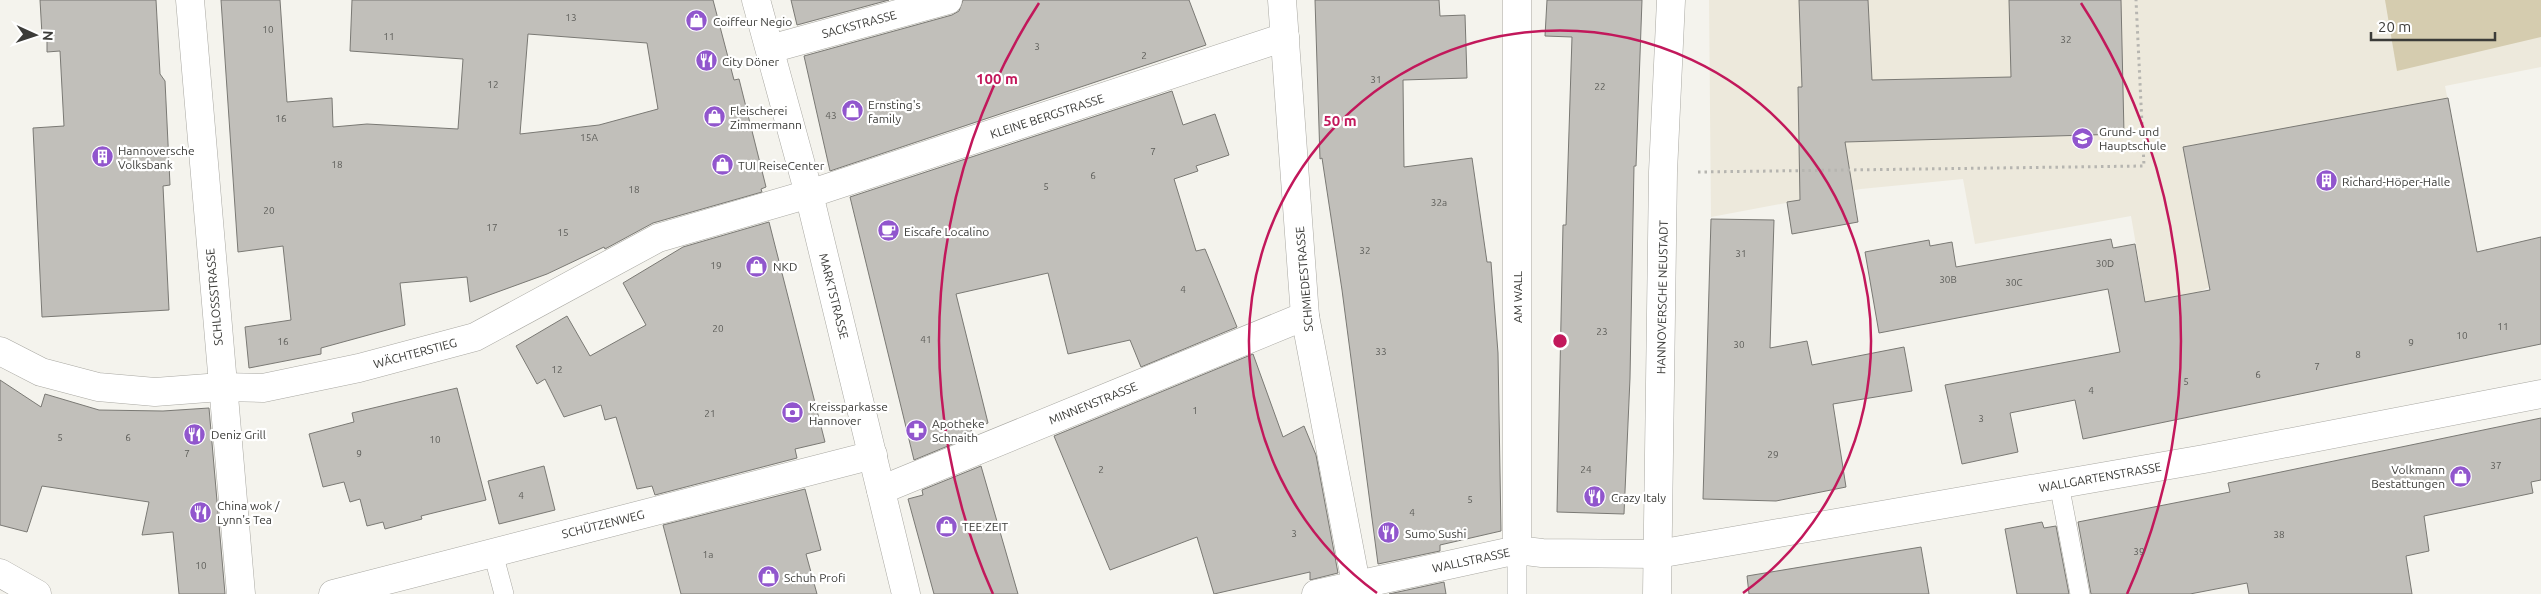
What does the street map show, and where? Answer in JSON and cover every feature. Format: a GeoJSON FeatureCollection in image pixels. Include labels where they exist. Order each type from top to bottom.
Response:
{"type":"FeatureCollection","features":[{"type":"Feature","properties":{"kind":"street","name":"SCHLOSSSTRASSE"},"geometry":{"type":"LineString","coordinates":[[190,0],[221,387],[241,594]]}},
{"type":"Feature","properties":{"kind":"street","name":"MARKTSTRASSE"},"geometry":{"type":"LineString","coordinates":[[756,0],[809,194],[906,594]]}},
{"type":"Feature","properties":{"kind":"street","name":"SACKSTRASSE"},"geometry":{"type":"LineString","coordinates":[[770,49],[948,0]]}},
{"type":"Feature","properties":{"kind":"street","name":"SCHMIEDESTRASSE"},"geometry":{"type":"LineString","coordinates":[[1282,0],[1305,316],[1357,589]]}},
{"type":"Feature","properties":{"kind":"street","name":"AM WALL"},"geometry":{"type":"LineString","coordinates":[[1517,0],[1517,550]]}},
{"type":"Feature","properties":{"kind":"street","name":"HANNOVERSCHE NEUSTADT"},"geometry":{"type":"LineString","coordinates":[[1657,594],[1664,172],[1671,0]]}},
{"type":"Feature","properties":{"kind":"street","name":"KLEINE BERGSTRASSE"},"geometry":{"type":"LineString","coordinates":[[809,194],[1285,37]]}},
{"type":"Feature","properties":{"kind":"street","name":"WÄCHTERSTIEG"},"geometry":{"type":"LineString","coordinates":[[0,351],[42,372],[98,387],[155,392],[221,387],[272,386],[360,368],[475,337],[658,238],[809,194]]}},
{"type":"Feature","properties":{"kind":"street","name":"MINNENSTRASSE"},"geometry":{"type":"LineString","coordinates":[[881,490],[1305,316]]}},
{"type":"Feature","properties":{"kind":"street","name":"WALLGARTENSTRASSE"},"geometry":{"type":"LineString","coordinates":[[1658,554],[2214,457],[2541,394]]}},
{"type":"Feature","properties":{"kind":"street","name":"SCHÜTZENWEG"},"geometry":{"type":"LineString","coordinates":[[333,594],[873,455]]}},
{"type":"Feature","properties":{"kind":"street","name":"WALLSTRASSE"},"geometry":{"type":"LineString","coordinates":[[1316,594],[1357,589],[1517,550],[1542,553],[1658,554]]}},
{"type":"Feature","properties":{"kind":"street"},"geometry":{"type":"LineString","coordinates":[[0,573],[37,594]]}},
{"type":"Feature","properties":{"kind":"lane"},"geometry":{"type":"LineString","coordinates":[[2059,484],[2080,594]]}},
{"type":"Feature","properties":{"kind":"lane","name":"AM WALL"},"geometry":{"type":"LineString","coordinates":[[1517,550],[1517,594]]}},
{"type":"Feature","properties":{"kind":"lane"},"geometry":{"type":"LineString","coordinates":[[493,552],[504,594]]}},
{"type":"Feature","properties":{"kind":"path"},"geometry":{"type":"LineString","coordinates":[[1664,172],[2144,166],[2136,0]]}},
{"type":"Feature","properties":{"kind":"shaded area","name":"Grund- und Hauptschule"},"geometry":{"type":"Polygon","coordinates":[[[1709,0],[2541,0],[2541,67],[2445,86],[2475,237],[2207,288],[2199,292],[2146,303],[2131,216],[1975,244],[1963,179],[1861,189],[1711,217],[1709,0]]]}},
{"type":"Feature","properties":{"kind":"shaded area"},"geometry":{"type":"Polygon","coordinates":[[[2385,0],[2541,0],[2541,37],[2397,71],[2385,0]]]}},
{"type":"Feature","properties":{"kind":"building","name":"Hannoversche Volksbank"},"geometry":{"type":"Polygon","coordinates":[[[40,0],[156,0],[160,74],[165,81],[170,185],[163,186],[169,310],[42,317],[33,128],[64,126],[60,51],[47,52],[47,34],[42,35],[40,0]]]}},
{"type":"Feature","properties":{"kind":"building"},"geometry":{"type":"Polygon","coordinates":[[[221,0],[280,0],[287,102],[332,98],[333,127],[367,124],[458,129],[463,59],[350,51],[352,0],[713,0],[734,80],[739,79],[766,187],[761,189],[762,192],[653,223],[605,249],[604,247],[547,274],[470,302],[467,277],[400,283],[405,325],[321,348],[321,354],[249,368],[245,327],[291,320],[283,246],[238,252],[221,0]],[[528,34],[520,134],[599,125],[658,109],[647,43],[528,34]]]}},
{"type":"Feature","properties":{"kind":"building"},"geometry":{"type":"Polygon","coordinates":[[[791,0],[889,0],[797,25],[791,0]]]}},
{"type":"Feature","properties":{"kind":"building"},"geometry":{"type":"Polygon","coordinates":[[[963,0],[1189,0],[1206,45],[830,171],[804,56],[952,15],[959,11],[963,0]]]}},
{"type":"Feature","properties":{"kind":"building"},"geometry":{"type":"Polygon","coordinates":[[[1315,0],[1439,0],[1440,16],[1465,15],[1467,78],[1403,80],[1404,167],[1472,158],[1487,262],[1491,262],[1498,353],[1501,531],[1440,545],[1440,551],[1378,564],[1342,290],[1322,158],[1320,159],[1315,0]]]}},
{"type":"Feature","properties":{"kind":"building"},"geometry":{"type":"Polygon","coordinates":[[[1547,0],[1642,0],[1636,166],[1634,166],[1630,378],[1624,514],[1557,512],[1563,225],[1566,225],[1572,37],[1545,36],[1547,0]]]}},
{"type":"Feature","properties":{"kind":"building"},"geometry":{"type":"Polygon","coordinates":[[[1799,0],[1868,0],[1872,80],[2011,77],[2009,0],[2121,0],[2124,134],[1845,142],[1858,222],[1792,234],[1787,202],[1800,200],[1798,87],[1802,87],[1799,0]]]}},
{"type":"Feature","properties":{"kind":"building"},"geometry":{"type":"Polygon","coordinates":[[[1172,91],[1183,125],[1215,114],[1229,155],[1196,166],[1198,171],[1174,179],[1196,251],[1205,249],[1237,327],[1141,367],[1130,340],[1068,354],[1048,273],[956,294],[988,423],[971,430],[972,436],[914,460],[850,197],[1172,91]]]}},
{"type":"Feature","properties":{"kind":"building"},"geometry":{"type":"Polygon","coordinates":[[[2448,98],[2477,252],[2541,237],[2541,344],[2083,439],[2075,400],[2010,413],[2018,452],[1962,464],[1945,385],[2120,352],[2108,289],[1879,333],[1865,252],[1929,240],[1930,246],[1952,242],[1956,267],[2111,239],[2113,248],[2135,244],[2145,302],[2210,290],[2183,147],[2448,98]]]}},
{"type":"Feature","properties":{"kind":"building"},"geometry":{"type":"Polygon","coordinates":[[[1711,219],[1774,220],[1770,348],[1807,341],[1812,365],[1904,347],[1912,391],[1833,404],[1846,487],[1776,501],[1703,499],[1711,219]]]}},
{"type":"Feature","properties":{"kind":"building"},"geometry":{"type":"Polygon","coordinates":[[[769,222],[825,442],[795,449],[797,458],[655,495],[652,486],[637,489],[616,417],[605,420],[601,405],[564,417],[545,379],[537,384],[516,346],[567,316],[590,356],[646,325],[623,283],[683,247],[769,222]]]}},
{"type":"Feature","properties":{"kind":"building"},"geometry":{"type":"Polygon","coordinates":[[[1253,354],[1283,437],[1304,426],[1316,455],[1338,573],[1310,580],[1310,572],[1214,594],[1197,537],[1110,570],[1054,436],[1253,354]]]}},
{"type":"Feature","properties":{"kind":"building"},"geometry":{"type":"Polygon","coordinates":[[[0,380],[41,407],[45,394],[99,410],[163,411],[209,408],[225,594],[179,594],[173,532],[142,535],[149,502],[42,486],[27,532],[0,525],[0,380]]]}},
{"type":"Feature","properties":{"kind":"building"},"geometry":{"type":"Polygon","coordinates":[[[457,388],[486,500],[421,516],[422,519],[385,529],[383,522],[367,526],[360,499],[350,502],[344,482],[323,487],[309,434],[354,422],[352,413],[457,388]]]}},
{"type":"Feature","properties":{"kind":"building"},"geometry":{"type":"Polygon","coordinates":[[[2541,418],[2541,480],[2531,482],[2533,493],[2424,516],[2429,551],[2406,556],[2412,594],[2249,594],[2247,583],[2190,594],[2091,594],[2078,522],[2230,492],[2228,483],[2541,418]]]}},
{"type":"Feature","properties":{"kind":"building"},"geometry":{"type":"Polygon","coordinates":[[[544,466],[555,510],[499,524],[488,481],[544,466]]]}},
{"type":"Feature","properties":{"kind":"building"},"geometry":{"type":"Polygon","coordinates":[[[981,466],[1018,594],[934,594],[908,499],[923,495],[922,490],[981,466]]]}},
{"type":"Feature","properties":{"kind":"building"},"geometry":{"type":"Polygon","coordinates":[[[805,489],[821,550],[806,554],[817,594],[681,594],[663,525],[805,489]]]}},
{"type":"Feature","properties":{"kind":"building"},"geometry":{"type":"Polygon","coordinates":[[[2042,522],[2044,528],[2056,526],[2069,594],[2017,594],[2005,529],[2042,522]]]}},
{"type":"Feature","properties":{"kind":"building"},"geometry":{"type":"Polygon","coordinates":[[[1921,547],[1929,594],[1749,594],[1747,576],[1921,547]]]}},
{"type":"Feature","properties":{"kind":"building"},"geometry":{"type":"Polygon","coordinates":[[[1444,582],[1446,594],[1389,594],[1444,582]]]}},
{"type":"Feature","properties":{"kind":"place","name":"Coiffeur Negio"},"geometry":{"type":"Point","coordinates":[697,21]}},
{"type":"Feature","properties":{"kind":"place","name":"City Döner"},"geometry":{"type":"Point","coordinates":[706,61]}},
{"type":"Feature","properties":{"kind":"place","name":"Ernsting's family"},"geometry":{"type":"Point","coordinates":[852,111]}},
{"type":"Feature","properties":{"kind":"place","name":"Fleischerei Zimmermann"},"geometry":{"type":"Point","coordinates":[714,117]}},
{"type":"Feature","properties":{"kind":"place","name":"Grund- und Hauptschule"},"geometry":{"type":"Point","coordinates":[2083,138]}},
{"type":"Feature","properties":{"kind":"place","name":"Hannoversche Volksbank"},"geometry":{"type":"Point","coordinates":[102,157]}},
{"type":"Feature","properties":{"kind":"place","name":"TUI ReiseCenter"},"geometry":{"type":"Point","coordinates":[722,165]}},
{"type":"Feature","properties":{"kind":"place","name":"Richard-Höper-Halle"},"geometry":{"type":"Point","coordinates":[2326,181]}},
{"type":"Feature","properties":{"kind":"place","name":"Eiscafe Localino"},"geometry":{"type":"Point","coordinates":[888,231]}},
{"type":"Feature","properties":{"kind":"place","name":"NKD"},"geometry":{"type":"Point","coordinates":[757,266]}},
{"type":"Feature","properties":{"kind":"place","name":"Kreissparkasse Hannover"},"geometry":{"type":"Point","coordinates":[793,413]}},
{"type":"Feature","properties":{"kind":"place","name":"Apotheke Schnaith"},"geometry":{"type":"Point","coordinates":[916,430]}},
{"type":"Feature","properties":{"kind":"place","name":"Deniz Grill"},"geometry":{"type":"Point","coordinates":[195,434]}},
{"type":"Feature","properties":{"kind":"place","name":"Volkmann Bestattungen"},"geometry":{"type":"Point","coordinates":[2461,476]}},
{"type":"Feature","properties":{"kind":"place","name":"Crazy Italy"},"geometry":{"type":"Point","coordinates":[1595,497]}},
{"type":"Feature","properties":{"kind":"place","name":"China wok / Lynn's Tea"},"geometry":{"type":"Point","coordinates":[201,512]}},
{"type":"Feature","properties":{"kind":"place","name":"TEE ZEIT"},"geometry":{"type":"Point","coordinates":[946,526]}},
{"type":"Feature","properties":{"kind":"place","name":"Sumo Sushi"},"geometry":{"type":"Point","coordinates":[1389,533]}},
{"type":"Feature","properties":{"kind":"place","name":"Schuh Profi"},"geometry":{"type":"Point","coordinates":[768,577]}}]}
